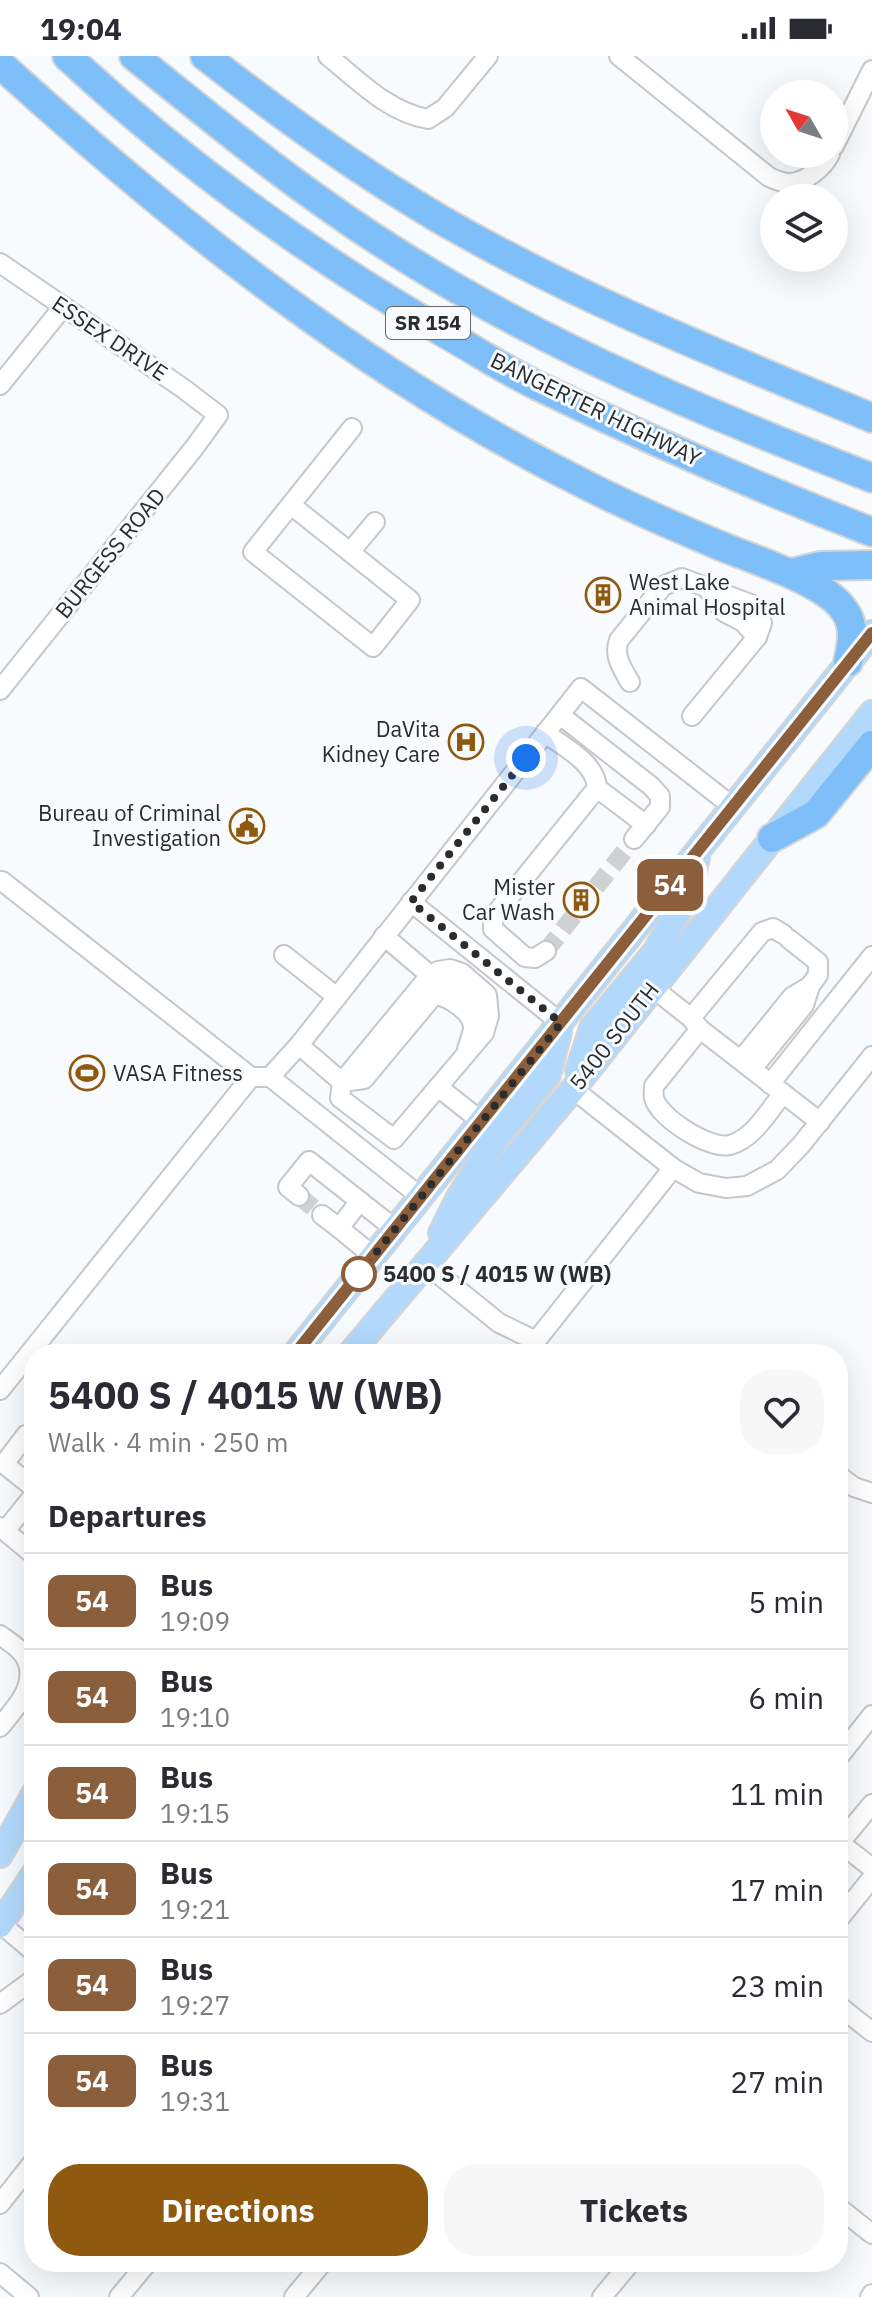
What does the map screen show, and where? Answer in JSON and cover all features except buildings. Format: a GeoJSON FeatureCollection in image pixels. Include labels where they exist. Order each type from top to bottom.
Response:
{"type":"FeatureCollection","features":[{"type":"Feature","properties":{"kind":"highway","name":"BANGERTER HIGHWAY"},"geometry":{"type":"LineString","coordinates":[[67,56],[176,151],[262,216],[406,310],[536,385],[872,532]]}},
{"type":"Feature","properties":{"kind":"highway","name":"BANGERTER HIGHWAY"},"geometry":{"type":"LineString","coordinates":[[134,56],[254,154],[417,265],[535,331],[687,404],[871,478]]}},
{"type":"Feature","properties":{"kind":"highway"},"geometry":{"type":"LineString","coordinates":[[205,56],[340,155],[489,246],[696,344],[872,418]]}},
{"type":"Feature","properties":{"kind":"highway"},"geometry":{"type":"LineString","coordinates":[[0,64],[201,236],[311,320],[378,365],[482,429],[583,484],[707,540],[791,573],[831,597],[845,610],[853,633],[848,662]]}},
{"type":"Feature","properties":{"kind":"highway"},"geometry":{"type":"LineString","coordinates":[[791,573],[820,566],[872,565]]}},
{"type":"Feature","properties":{"kind":"highway"},"geometry":{"type":"LineString","coordinates":[[772,838],[816,814],[872,745]]}},
{"type":"Feature","properties":{"kind":"main road"},"geometry":{"type":"LineString","coordinates":[[303,1344],[872,633]]}},
{"type":"Feature","properties":{"kind":"main road","name":"5400 SOUTH"},"geometry":{"type":"LineString","coordinates":[[358,1344],[573,1089],[872,713]]}},
{"type":"Feature","properties":{"kind":"main road"},"geometry":{"type":"LineString","coordinates":[[573,1089],[592,1028],[655,952],[687,897],[699,847]]}},
{"type":"Feature","properties":{"kind":"main road"},"geometry":{"type":"LineString","coordinates":[[426,1264],[459,1197],[498,1136],[548,1075],[561,1023]]}},
{"type":"Feature","properties":{"kind":"main road"},"geometry":{"type":"LineString","coordinates":[[2,1849],[24,1811]]}},
{"type":"Feature","properties":{"kind":"main road"},"geometry":{"type":"LineString","coordinates":[[0,1925],[24,1889]]}},
{"type":"Feature","properties":{"kind":"street"},"geometry":{"type":"LineString","coordinates":[[328,56],[390,105],[411,116],[428,119],[445,108],[488,56]]}},
{"type":"Feature","properties":{"kind":"street"},"geometry":{"type":"LineString","coordinates":[[619,56],[769,177],[788,183],[806,178],[820,168]]}},
{"type":"Feature","properties":{"kind":"street"},"geometry":{"type":"LineString","coordinates":[[848,118],[872,70]]}},
{"type":"Feature","properties":{"kind":"street","name":"ESSEX DRIVE"},"geometry":{"type":"LineString","coordinates":[[0,263],[218,415]]}},
{"type":"Feature","properties":{"kind":"street"},"geometry":{"type":"LineString","coordinates":[[0,385],[63,307]]}},
{"type":"Feature","properties":{"kind":"street","name":"BURGESS ROAD"},"geometry":{"type":"LineString","coordinates":[[0,690],[218,415]]}},
{"type":"Feature","properties":{"kind":"street"},"geometry":{"type":"LineString","coordinates":[[291,505],[410,600],[373,647],[253,552],[352,428]]}},
{"type":"Feature","properties":{"kind":"street"},"geometry":{"type":"LineString","coordinates":[[350,552],[375,522]]}},
{"type":"Feature","properties":{"kind":"street"},"geometry":{"type":"LineString","coordinates":[[630,682],[617,658],[616,648],[619,640],[663,586],[682,578],[756,608],[762,623],[757,637],[692,716]]}},
{"type":"Feature","properties":{"kind":"street"},"geometry":{"type":"LineString","coordinates":[[38,1344],[260,1077],[299,1045],[581,688],[732,806]]}},
{"type":"Feature","properties":{"kind":"street"},"geometry":{"type":"LineString","coordinates":[[560,715],[651,786],[660,796],[660,807],[640,832],[597,788]]}},
{"type":"Feature","properties":{"kind":"street"},"geometry":{"type":"LineString","coordinates":[[545,733],[587,765],[597,777],[597,788],[493,917],[493,929],[525,957],[535,958],[546,951]]}},
{"type":"Feature","properties":{"kind":"street"},"geometry":{"type":"LineString","coordinates":[[2,881],[421,1197]]}},
{"type":"Feature","properties":{"kind":"street"},"geometry":{"type":"LineString","coordinates":[[411,902],[561,1023]]}},
{"type":"Feature","properties":{"kind":"street"},"geometry":{"type":"LineString","coordinates":[[747,1065],[792,997],[810,986],[818,975],[818,962],[773,928],[762,932],[727,974],[654,1086],[653,1097],[659,1108],[700,1140],[729,1146],[743,1140],[753,1131],[777,1088],[872,956]]}},
{"type":"Feature","properties":{"kind":"street"},"geometry":{"type":"LineString","coordinates":[[384,936],[432,986],[465,1013],[473,1027],[464,1058]]}},
{"type":"Feature","properties":{"kind":"street"},"geometry":{"type":"LineString","coordinates":[[284,955],[337,997]]}},
{"type":"Feature","properties":{"kind":"street"},"geometry":{"type":"LineString","coordinates":[[299,1045],[342,1082],[364,1079],[432,986],[438,971],[450,969],[462,973],[487,995],[489,1016],[484,1033],[394,1139],[340,1098],[342,1082]]}},
{"type":"Feature","properties":{"kind":"street"},"geometry":{"type":"LineString","coordinates":[[653,988],[820,1122]]}},
{"type":"Feature","properties":{"kind":"street"},"geometry":{"type":"LineString","coordinates":[[573,1089],[673,1168],[699,1183],[726,1188],[747,1186],[777,1170],[872,1056]]}},
{"type":"Feature","properties":{"kind":"street"},"geometry":{"type":"LineString","coordinates":[[438,1087],[481,1121]]}},
{"type":"Feature","properties":{"kind":"street"},"geometry":{"type":"LineString","coordinates":[[299,1196],[288,1187],[309,1161],[395,1229]]}},
{"type":"Feature","properties":{"kind":"street"},"geometry":{"type":"LineString","coordinates":[[426,1264],[499,1323],[536,1341],[673,1168]]}},
{"type":"Feature","properties":{"kind":"street"},"geometry":{"type":"LineString","coordinates":[[339,1228],[360,1201]]}},
{"type":"Feature","properties":{"kind":"street"},"geometry":{"type":"LineString","coordinates":[[322,1215],[373,1256]]}},
{"type":"Feature","properties":{"kind":"street"},"geometry":{"type":"LineString","coordinates":[[0,1390],[24,1361]]}},
{"type":"Feature","properties":{"kind":"street"},"geometry":{"type":"LineString","coordinates":[[24,1437],[2,1462],[24,1480]]}},
{"type":"Feature","properties":{"kind":"street"},"geometry":{"type":"LineString","coordinates":[[848,1482],[872,1493]]}},
{"type":"Feature","properties":{"kind":"street"},"geometry":{"type":"LineString","coordinates":[[24,1506],[2,1529],[24,1547]]}},
{"type":"Feature","properties":{"kind":"street"},"geometry":{"type":"LineString","coordinates":[[0,1635],[24,1654]]}},
{"type":"Feature","properties":{"kind":"street"},"geometry":{"type":"LineString","coordinates":[[0,1727],[24,1694]]}},
{"type":"Feature","properties":{"kind":"street"},"geometry":{"type":"LineString","coordinates":[[848,1745],[872,1715]]}},
{"type":"Feature","properties":{"kind":"street"},"geometry":{"type":"LineString","coordinates":[[848,1829],[871,1807]]}},
{"type":"Feature","properties":{"kind":"street"},"geometry":{"type":"LineString","coordinates":[[848,1843],[872,1868]]}},
{"type":"Feature","properties":{"kind":"street"},"geometry":{"type":"LineString","coordinates":[[848,1908],[872,1878]]}},
{"type":"Feature","properties":{"kind":"street"},"geometry":{"type":"LineString","coordinates":[[0,1925],[24,1944]]}},
{"type":"Feature","properties":{"kind":"street"},"geometry":{"type":"LineString","coordinates":[[0,2004],[24,1986]]}},
{"type":"Feature","properties":{"kind":"street"},"geometry":{"type":"LineString","coordinates":[[848,2013],[872,2032]]}},
{"type":"Feature","properties":{"kind":"street"},"geometry":{"type":"LineString","coordinates":[[0,2204],[24,2174]]}},
{"type":"Feature","properties":{"kind":"street"},"geometry":{"type":"LineString","coordinates":[[848,2215],[872,2234]]}},
{"type":"Feature","properties":{"kind":"street"},"geometry":{"type":"LineString","coordinates":[[119,2297],[140,2272]]}},
{"type":"Feature","properties":{"kind":"street"},"geometry":{"type":"LineString","coordinates":[[294,2297],[315,2272]]}},
{"type":"Feature","properties":{"kind":"street"},"geometry":{"type":"LineString","coordinates":[[602,2297],[623,2272]]}},
{"type":"Feature","properties":{"kind":"street"},"geometry":{"type":"LineString","coordinates":[[0,2273],[23,2295]]}},
{"type":"Feature","properties":{"kind":"tunnel"},"geometry":{"type":"LineString","coordinates":[[546,951],[634,839]]}},
{"type":"Feature","properties":{"kind":"tunnel"},"geometry":{"type":"LineString","coordinates":[[299,1196],[322,1215]]}},
{"type":"Feature","properties":{"kind":"bus line","name":"54"},"geometry":{"type":"LineString","coordinates":[[303,1344],[872,633]]}},
{"type":"Feature","properties":{"kind":"place","name":"West Lake Animal Hospital"},"geometry":{"type":"Point","coordinates":[603,595]}},
{"type":"Feature","properties":{"kind":"place","name":"DaVita Kidney Care"},"geometry":{"type":"Point","coordinates":[466,742]}},
{"type":"Feature","properties":{"kind":"place","name":"Bureau of Criminal Investigation"},"geometry":{"type":"Point","coordinates":[247,826]}},
{"type":"Feature","properties":{"kind":"place","name":"Mister Car Wash"},"geometry":{"type":"Point","coordinates":[581,900]}},
{"type":"Feature","properties":{"kind":"place","name":"VASA Fitness"},"geometry":{"type":"Point","coordinates":[87,1073]}},
{"type":"Feature","properties":{"kind":"place","name":"5400 S / 4015 W (WB)"},"geometry":{"type":"Point","coordinates":[359,1274]}},
{"type":"Feature","properties":{"kind":"route"},"geometry":{"type":"LineString","coordinates":[[359,1274],[561,1023],[411,902],[526,758]]}}]}
